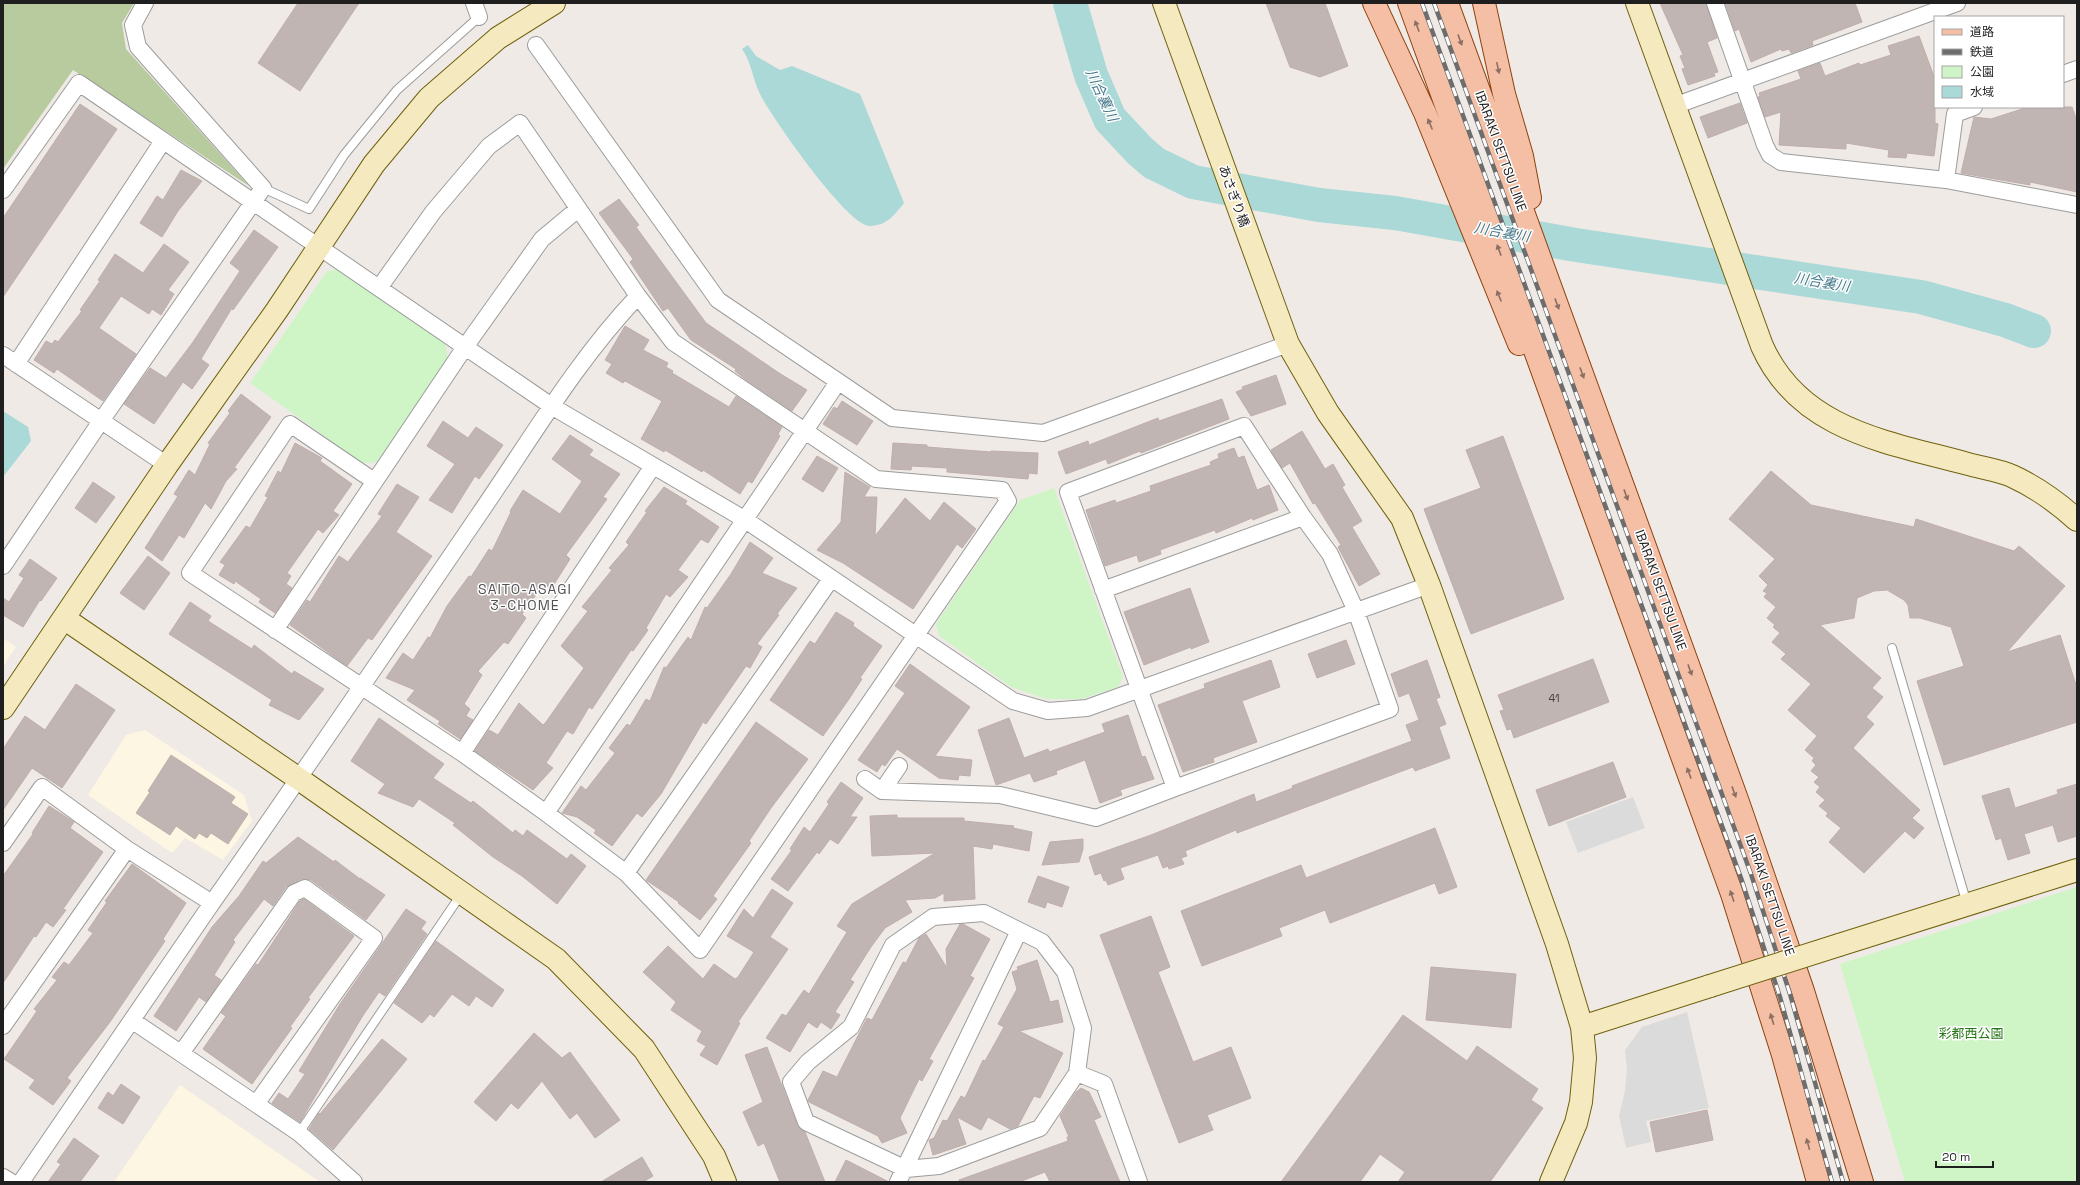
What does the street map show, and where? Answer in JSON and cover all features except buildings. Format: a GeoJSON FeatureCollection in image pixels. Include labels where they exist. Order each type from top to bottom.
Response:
{"type":"FeatureCollection","features":[{"type":"Feature","properties":{"kind":"main road"},"geometry":{"type":"LineString","coordinates":[[1374,3],[1400,56],[1455,157]]}},
{"type":"Feature","properties":{"kind":"main road"},"geometry":{"type":"LineString","coordinates":[[1409,3],[1455,157],[1520,329],[1572,452],[1732,894],[1781,1048],[1818,1182]]}},
{"type":"Feature","properties":{"kind":"main road","name":"IBARAKI SETTSU LINE"},"geometry":{"type":"LineString","coordinates":[[1447,3],[1514,159],[1547,277],[1780,923],[1862,1182]]}},
{"type":"Feature","properties":{"kind":"main road"},"geometry":{"type":"LineString","coordinates":[[1484,3],[1504,94],[1514,159]]}},
{"type":"Feature","properties":{"kind":"street"},"geometry":{"type":"LineString","coordinates":[[3,566],[101,421],[263,188],[138,47],[133,26],[145,3]]}},
{"type":"Feature","properties":{"kind":"street"},"geometry":{"type":"LineString","coordinates":[[3,708],[65,619],[167,465],[319,247],[374,164],[429,98],[498,38],[553,3]]}},
{"type":"Feature","properties":{"kind":"street","name":"あさぎり橋"},"geometry":{"type":"LineString","coordinates":[[1164,3],[1288,344],[1328,413],[1402,518],[1429,585],[1548,917],[1582,1027],[1585,1058],[1581,1102],[1576,1123],[1551,1182]]}},
{"type":"Feature","properties":{"kind":"street"},"geometry":{"type":"LineString","coordinates":[[1637,3],[1766,354],[1793,392],[1817,412],[1858,434],[2011,475],[2054,499],[2077,520]]}},
{"type":"Feature","properties":{"kind":"street"},"geometry":{"type":"LineString","coordinates":[[1715,3],[1765,145],[1774,159],[1781,162],[1946,180],[2077,206]]}},
{"type":"Feature","properties":{"kind":"street"},"geometry":{"type":"LineString","coordinates":[[1674,106],[1957,3]]}},
{"type":"Feature","properties":{"kind":"street"},"geometry":{"type":"LineString","coordinates":[[536,45],[718,300],[892,418],[1043,433],[1288,344]]}},
{"type":"Feature","properties":{"kind":"street"},"geometry":{"type":"LineString","coordinates":[[2064,74],[2077,69]]}},
{"type":"Feature","properties":{"kind":"street"},"geometry":{"type":"LineString","coordinates":[[3,190],[79,83],[553,407],[744,519],[916,637],[1014,701],[1048,711],[1087,708],[1140,691],[1429,585]]}},
{"type":"Feature","properties":{"kind":"street"},"geometry":{"type":"LineString","coordinates":[[1946,180],[1955,114],[1971,108]]}},
{"type":"Feature","properties":{"kind":"street"},"geometry":{"type":"LineString","coordinates":[[374,481],[290,424],[190,574],[462,753],[546,813],[626,873],[700,950],[1008,501],[1002,490],[876,478],[673,342],[638,296],[520,122],[488,146],[433,212],[379,288]]}},
{"type":"Feature","properties":{"kind":"street"},"geometry":{"type":"LineString","coordinates":[[163,141],[9,360],[167,465]]}},
{"type":"Feature","properties":{"kind":"street"},"geometry":{"type":"LineString","coordinates":[[275,630],[465,347],[542,239],[578,209]]}},
{"type":"Feature","properties":{"kind":"street"},"geometry":{"type":"LineString","coordinates":[[21,1182],[133,1021],[212,903],[299,779],[553,407],[609,327],[638,296]]}},
{"type":"Feature","properties":{"kind":"street"},"geometry":{"type":"LineString","coordinates":[[546,813],[838,382]]}},
{"type":"Feature","properties":{"kind":"street"},"geometry":{"type":"LineString","coordinates":[[865,779],[882,791],[1000,795],[1096,818],[1390,709],[1356,611],[1330,554],[1303,517],[1244,426],[1068,492],[1175,788]]}},
{"type":"Feature","properties":{"kind":"street"},"geometry":{"type":"LineString","coordinates":[[462,753],[653,466]]}},
{"type":"Feature","properties":{"kind":"street"},"geometry":{"type":"LineString","coordinates":[[1103,590],[1303,517]]}},
{"type":"Feature","properties":{"kind":"street"},"geometry":{"type":"LineString","coordinates":[[626,873],[831,579]]}},
{"type":"Feature","properties":{"kind":"street"},"geometry":{"type":"LineString","coordinates":[[65,619],[463,892],[556,959],[644,1049],[714,1156],[725,1182]]}},
{"type":"Feature","properties":{"kind":"street"},"geometry":{"type":"LineString","coordinates":[[882,791],[898,766]]}},
{"type":"Feature","properties":{"kind":"street"},"geometry":{"type":"LineString","coordinates":[[3,843],[42,786],[127,848],[212,903]]}},
{"type":"Feature","properties":{"kind":"street"},"geometry":{"type":"LineString","coordinates":[[3,1026],[127,848]]}},
{"type":"Feature","properties":{"kind":"street"},"geometry":{"type":"LineString","coordinates":[[1582,1027],[2077,870]]}},
{"type":"Feature","properties":{"kind":"street"},"geometry":{"type":"LineString","coordinates":[[182,1052],[294,893],[305,888],[374,938],[256,1104]]}},
{"type":"Feature","properties":{"kind":"street"},"geometry":{"type":"LineString","coordinates":[[984,914],[1042,942],[1065,972],[1083,1028],[1077,1073],[1040,1128],[939,1166],[902,1175],[806,1122],[791,1082],[808,1062],[851,1027],[893,945],[933,917],[984,914]]}},
{"type":"Feature","properties":{"kind":"street"},"geometry":{"type":"LineString","coordinates":[[902,1175],[1019,931]]}},
{"type":"Feature","properties":{"kind":"street"},"geometry":{"type":"LineString","coordinates":[[133,1021],[182,1052],[299,1133],[354,1182]]}},
{"type":"Feature","properties":{"kind":"street"},"geometry":{"type":"LineString","coordinates":[[1077,1073],[1104,1084],[1139,1182]]}},
{"type":"Feature","properties":{"kind":"street"},"geometry":{"type":"LineString","coordinates":[[3,1177],[11,1182]]}},
{"type":"Feature","properties":{"kind":"lane"},"geometry":{"type":"LineString","coordinates":[[263,188],[309,209],[344,155],[397,90],[477,10]]}},
{"type":"Feature","properties":{"kind":"lane"},"geometry":{"type":"LineString","coordinates":[[1892,648],[1967,904]]}},
{"type":"Feature","properties":{"kind":"lane"},"geometry":{"type":"LineString","coordinates":[[299,1133],[463,892]]}},
{"type":"Feature","properties":{"kind":"shaded area"},"geometry":{"type":"Polygon","coordinates":[[[3,638],[16,647],[3,666],[3,638]]]}},
{"type":"Feature","properties":{"kind":"shaded area"},"geometry":{"type":"Polygon","coordinates":[[[145,730],[244,795],[252,821],[223,860],[185,838],[172,853],[88,795],[126,735],[145,730]]]}},
{"type":"Feature","properties":{"kind":"shaded area"},"geometry":{"type":"Polygon","coordinates":[[[1633,797],[1645,828],[1578,853],[1566,822],[1633,797]]]}},
{"type":"Feature","properties":{"kind":"shaded area"},"geometry":{"type":"Polygon","coordinates":[[[1687,1012],[1709,1108],[1646,1121],[1651,1142],[1626,1148],[1619,1116],[1625,1091],[1627,1069],[1625,1050],[1642,1027],[1687,1012]]]}},
{"type":"Feature","properties":{"kind":"shaded area"},"geometry":{"type":"Polygon","coordinates":[[[180,1085],[320,1182],[114,1182],[180,1085]]]}},
{"type":"Feature","properties":{"kind":"green space"},"geometry":{"type":"Polygon","coordinates":[[[3,3],[134,3],[122,23],[126,49],[249,186],[73,70],[3,169],[3,3]]]}},
{"type":"Feature","properties":{"kind":"green space"},"geometry":{"type":"Polygon","coordinates":[[[339,269],[445,342],[448,358],[377,462],[362,463],[250,383],[327,271],[339,269]]]}},
{"type":"Feature","properties":{"kind":"green space"},"geometry":{"type":"Polygon","coordinates":[[[1054,488],[1123,677],[1118,687],[1082,699],[1046,699],[1011,687],[939,636],[936,624],[1020,500],[1054,488]]]}},
{"type":"Feature","properties":{"kind":"green space","name":"彩都西公園"},"geometry":{"type":"Polygon","coordinates":[[[2077,887],[2077,1182],[1905,1182],[1840,964],[2077,887]]]}},
{"type":"Feature","properties":{"kind":"water"},"geometry":{"type":"Polygon","coordinates":[[[748,45],[756,56],[780,70],[792,66],[860,94],[904,203],[890,219],[882,224],[870,226],[859,221],[828,190],[810,168],[760,94],[748,60],[742,49],[748,45]]]}},
{"type":"Feature","properties":{"kind":"water"},"geometry":{"type":"Polygon","coordinates":[[[3,411],[28,427],[31,441],[3,477],[3,411]]]}},
{"type":"Feature","properties":{"kind":"waterway","name":"川合裏川"},"geometry":{"type":"LineString","coordinates":[[1070,3],[1091,75],[1110,119],[1140,151],[1154,163],[1193,182],[1319,205],[1395,213],[1576,245],[1921,297],[2005,320],[2034,331]]}},
{"type":"Feature","properties":{"kind":"railway"},"geometry":{"type":"LineString","coordinates":[[1422,3],[1741,878],[1780,997],[1832,1182]]}},
{"type":"Feature","properties":{"kind":"railway"},"geometry":{"type":"LineString","coordinates":[[1434,3],[1751,874],[1790,994],[1843,1182]]}},
{"type":"Feature","properties":{"kind":"district","name":"SAITO-ASAGI 3-CHOME"},"geometry":{"type":"Point","coordinates":[525,598]}}]}
